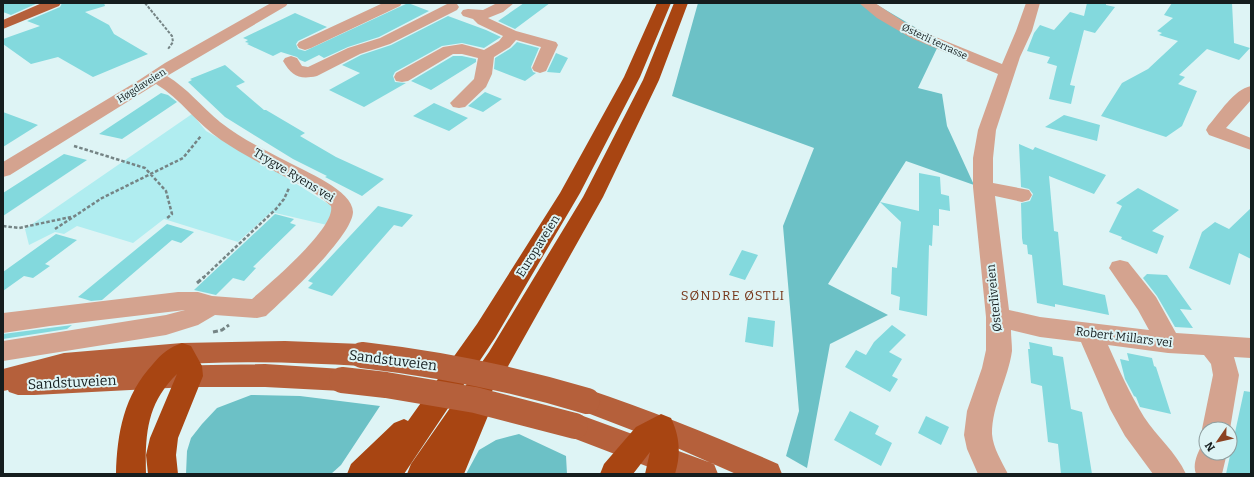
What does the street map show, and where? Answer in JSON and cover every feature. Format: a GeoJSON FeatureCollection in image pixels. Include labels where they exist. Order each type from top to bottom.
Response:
{"type":"FeatureCollection","features":[{"type":"Feature","properties":{"kind":"highway","name":"Europaveien"},"geometry":{"type":"LineString","coordinates":[[387,474],[486,331],[590,159],[632,77],[664,3]]}},
{"type":"Feature","properties":{"kind":"highway","name":"Europaveien"},"geometry":{"type":"LineString","coordinates":[[422,474],[498,360],[593,197],[651,80],[681,3]]}},
{"type":"Feature","properties":{"kind":"highway"},"geometry":{"type":"LineString","coordinates":[[449,474],[498,360]]}},
{"type":"Feature","properties":{"kind":"highway"},"geometry":{"type":"LineString","coordinates":[[131,474],[134,426],[141,403],[156,378],[166,365],[186,365],[164,438],[161,455],[163,474]]}},
{"type":"Feature","properties":{"kind":"highway"},"geometry":{"type":"LineString","coordinates":[[362,474],[448,387]]}},
{"type":"Feature","properties":{"kind":"highway"},"geometry":{"type":"LineString","coordinates":[[615,474],[646,436],[661,427],[665,442],[663,467]]}},
{"type":"Feature","properties":{"kind":"main road"},"geometry":{"type":"LineString","coordinates":[[3,25],[54,3]]}},
{"type":"Feature","properties":{"kind":"main road","name":"Sandstuveien"},"geometry":{"type":"LineString","coordinates":[[186,365],[285,352],[362,355],[448,366],[491,374],[532,384],[587,401],[661,427],[708,446],[767,474]]}},
{"type":"Feature","properties":{"kind":"main road","name":"Sandstuveien"},"geometry":{"type":"LineString","coordinates":[[3,382],[64,364],[186,365],[386,385],[475,400],[575,426],[636,448],[663,467],[704,474]]}},
{"type":"Feature","properties":{"kind":"main road","name":"Sandstuveien"},"geometry":{"type":"LineString","coordinates":[[3,382],[34,384],[156,378]]}},
{"type":"Feature","properties":{"kind":"street","name":"Høgdaveien"},"geometry":{"type":"LineString","coordinates":[[3,171],[211,42],[281,3]]}},
{"type":"Feature","properties":{"kind":"street"},"geometry":{"type":"LineString","coordinates":[[305,45],[395,3]]}},
{"type":"Feature","properties":{"kind":"street"},"geometry":{"type":"LineString","coordinates":[[290,61],[296,69],[311,72],[354,51],[385,41],[447,5],[472,14],[481,15],[494,12],[507,3]]}},
{"type":"Feature","properties":{"kind":"street","name":"Østerli terrasse"},"geometry":{"type":"LineString","coordinates":[[866,3],[904,27],[931,41],[1008,72]]}},
{"type":"Feature","properties":{"kind":"street","name":"Østerliveien"},"geometry":{"type":"LineString","coordinates":[[993,474],[980,450],[978,435],[981,411],[998,356],[998,316],[990,255],[983,158],[987,130],[1033,3]]}},
{"type":"Feature","properties":{"kind":"street"},"geometry":{"type":"LineString","coordinates":[[481,15],[480,18],[483,21],[510,34],[550,45],[540,68]]}},
{"type":"Feature","properties":{"kind":"street"},"geometry":{"type":"LineString","coordinates":[[402,77],[449,50],[462,49],[486,56],[506,44],[510,39],[510,34]]}},
{"type":"Feature","properties":{"kind":"street"},"geometry":{"type":"LineString","coordinates":[[459,103],[484,80],[486,72],[486,56]]}},
{"type":"Feature","properties":{"kind":"street","name":"Trygve Ryens vei"},"geometry":{"type":"LineString","coordinates":[[161,74],[213,125],[242,145],[325,192],[338,202],[342,208],[342,216],[326,240],[291,278],[257,309],[209,305]]}},
{"type":"Feature","properties":{"kind":"street"},"geometry":{"type":"LineString","coordinates":[[1247,98],[1217,128],[1216,131],[1251,144]]}},
{"type":"Feature","properties":{"kind":"street"},"geometry":{"type":"LineString","coordinates":[[984,187],[1022,195]]}},
{"type":"Feature","properties":{"kind":"street"},"geometry":{"type":"LineString","coordinates":[[1120,268],[1147,304],[1168,343]]}},
{"type":"Feature","properties":{"kind":"street"},"geometry":{"type":"LineString","coordinates":[[3,323],[178,301],[194,300],[204,302],[209,305],[205,312],[166,325],[3,351]]}},
{"type":"Feature","properties":{"kind":"street","name":"Robert Millars vei"},"geometry":{"type":"LineString","coordinates":[[998,316],[1040,327],[1168,343],[1200,346],[1211,345],[1246,349],[1251,348]]}},
{"type":"Feature","properties":{"kind":"street"},"geometry":{"type":"LineString","coordinates":[[1089,332],[1120,401],[1135,427],[1171,474]]}},
{"type":"Feature","properties":{"kind":"street"},"geometry":{"type":"LineString","coordinates":[[1211,345],[1223,361],[1226,375],[1217,421]]}},
{"type":"Feature","properties":{"kind":"path"},"geometry":{"type":"LineString","coordinates":[[145,3],[172,36],[173,42],[164,57],[161,74]]}},
{"type":"Feature","properties":{"kind":"path"},"geometry":{"type":"LineString","coordinates":[[55,229],[102,198],[183,158],[213,125]]}},
{"type":"Feature","properties":{"kind":"path"},"geometry":{"type":"LineString","coordinates":[[73,146],[144,168],[166,191],[172,214],[166,219]]}},
{"type":"Feature","properties":{"kind":"path"},"geometry":{"type":"LineString","coordinates":[[178,301],[276,209],[284,199],[288,190],[289,184],[286,181],[288,171]]}},
{"type":"Feature","properties":{"kind":"path"},"geometry":{"type":"LineString","coordinates":[[3,226],[19,228],[33,226],[73,216]]}},
{"type":"Feature","properties":{"kind":"shaded area"},"geometry":{"type":"Polygon","coordinates":[[[698,3],[874,3],[940,42],[918,88],[942,94],[947,126],[974,185],[906,161],[828,284],[888,315],[830,344],[807,468],[786,456],[799,411],[783,226],[814,148],[672,96],[698,3]]]}},
{"type":"Feature","properties":{"kind":"shaded area"},"geometry":{"type":"Polygon","coordinates":[[[192,114],[206,131],[268,166],[330,205],[334,211],[327,225],[271,212],[238,242],[164,219],[133,243],[77,226],[64,234],[55,232],[29,245],[25,229],[192,114]]]}},
{"type":"Feature","properties":{"kind":"shaded area"},"geometry":{"type":"Polygon","coordinates":[[[251,395],[300,396],[380,406],[341,465],[331,474],[186,474],[187,451],[191,438],[202,424],[217,408],[251,395]]]}},
{"type":"Feature","properties":{"kind":"shaded area"},"geometry":{"type":"Polygon","coordinates":[[[519,434],[566,456],[567,474],[466,474],[479,450],[496,440],[519,434]]]}},
{"type":"Feature","properties":{"kind":"building"},"geometry":{"type":"Polygon","coordinates":[[[3,3],[38,3],[11,15],[3,12],[3,3]]]}},
{"type":"Feature","properties":{"kind":"building"},"geometry":{"type":"Polygon","coordinates":[[[62,3],[104,3],[105,6],[85,12],[109,25],[114,34],[148,54],[93,77],[58,57],[31,64],[3,44],[3,39],[40,26],[27,21],[60,7],[62,3]]]}},
{"type":"Feature","properties":{"kind":"building"},"geometry":{"type":"Polygon","coordinates":[[[408,3],[429,11],[379,37],[348,47],[324,58],[319,55],[305,62],[297,57],[281,52],[273,56],[247,44],[249,43],[245,42],[248,40],[243,38],[295,13],[327,27],[298,41],[296,44],[298,49],[305,51],[408,3]]]}},
{"type":"Feature","properties":{"kind":"building"},"geometry":{"type":"Polygon","coordinates":[[[524,3],[550,3],[515,29],[498,21],[524,3]]]}},
{"type":"Feature","properties":{"kind":"building"},"geometry":{"type":"Polygon","coordinates":[[[1087,3],[1106,3],[1106,5],[1115,7],[1095,33],[1084,30],[1070,85],[1075,86],[1071,104],[1049,99],[1057,66],[1047,63],[1050,57],[1027,51],[1034,33],[1040,25],[1054,30],[1070,12],[1084,16],[1087,3]]]}},
{"type":"Feature","properties":{"kind":"building"},"geometry":{"type":"Polygon","coordinates":[[[1172,3],[1232,3],[1234,43],[1250,48],[1239,60],[1207,49],[1179,75],[1185,77],[1178,84],[1197,91],[1182,126],[1166,137],[1101,116],[1122,83],[1148,69],[1178,41],[1159,35],[1162,33],[1157,31],[1173,18],[1164,15],[1172,3]]]}},
{"type":"Feature","properties":{"kind":"building"},"geometry":{"type":"Polygon","coordinates":[[[448,16],[501,37],[484,48],[462,43],[442,46],[395,72],[393,76],[395,82],[406,83],[364,107],[329,90],[360,73],[342,65],[361,55],[391,45],[448,16]]]}},
{"type":"Feature","properties":{"kind":"building"},"geometry":{"type":"Polygon","coordinates":[[[517,42],[539,48],[531,67],[533,72],[536,73],[525,81],[494,69],[495,58],[511,48],[517,42]]]}},
{"type":"Feature","properties":{"kind":"building"},"geometry":{"type":"Polygon","coordinates":[[[556,53],[568,58],[560,73],[547,72],[556,53]]]}},
{"type":"Feature","properties":{"kind":"building"},"geometry":{"type":"Polygon","coordinates":[[[453,56],[476,59],[476,62],[431,90],[411,81],[453,56]]]}},
{"type":"Feature","properties":{"kind":"building"},"geometry":{"type":"Polygon","coordinates":[[[225,65],[245,82],[236,86],[264,110],[305,133],[300,136],[336,157],[384,179],[362,196],[293,159],[225,117],[188,82],[192,80],[190,79],[225,65]]]}},
{"type":"Feature","properties":{"kind":"building"},"geometry":{"type":"Polygon","coordinates":[[[485,92],[502,99],[483,112],[468,106],[485,92]]]}},
{"type":"Feature","properties":{"kind":"building"},"geometry":{"type":"Polygon","coordinates":[[[161,93],[168,95],[177,102],[122,139],[99,134],[161,93]]]}},
{"type":"Feature","properties":{"kind":"building"},"geometry":{"type":"Polygon","coordinates":[[[434,103],[468,118],[449,131],[413,116],[434,103]]]}},
{"type":"Feature","properties":{"kind":"building"},"geometry":{"type":"Polygon","coordinates":[[[3,112],[38,125],[3,147],[3,112]]]}},
{"type":"Feature","properties":{"kind":"building"},"geometry":{"type":"Polygon","coordinates":[[[1064,115],[1100,125],[1097,141],[1045,127],[1064,115]]]}},
{"type":"Feature","properties":{"kind":"building"},"geometry":{"type":"Polygon","coordinates":[[[1019,144],[1033,150],[1035,147],[1106,175],[1094,194],[1049,176],[1054,231],[1058,232],[1063,285],[1105,295],[1109,315],[1055,304],[1055,307],[1037,303],[1032,255],[1028,254],[1027,245],[1023,244],[1022,238],[1021,203],[1030,201],[1033,194],[1029,189],[1021,187],[1019,144]]]}},
{"type":"Feature","properties":{"kind":"building"},"geometry":{"type":"Polygon","coordinates":[[[64,154],[87,160],[3,216],[3,193],[64,154]]]}},
{"type":"Feature","properties":{"kind":"building"},"geometry":{"type":"Polygon","coordinates":[[[919,173],[940,177],[941,194],[949,196],[950,211],[939,209],[939,226],[933,225],[932,246],[929,245],[927,316],[899,310],[900,297],[891,294],[892,267],[897,268],[901,222],[880,202],[919,211],[919,173]]]}},
{"type":"Feature","properties":{"kind":"building"},"geometry":{"type":"Polygon","coordinates":[[[1138,188],[1179,210],[1152,231],[1164,236],[1157,254],[1121,239],[1122,237],[1109,232],[1122,206],[1116,203],[1138,188]]]}},
{"type":"Feature","properties":{"kind":"building"},"geometry":{"type":"Polygon","coordinates":[[[378,206],[413,215],[402,227],[394,225],[332,296],[308,288],[313,283],[308,281],[378,206]]]}},
{"type":"Feature","properties":{"kind":"building"},"geometry":{"type":"Polygon","coordinates":[[[1251,208],[1251,259],[1239,253],[1230,285],[1189,268],[1202,232],[1215,222],[1229,229],[1251,208]]]}},
{"type":"Feature","properties":{"kind":"building"},"geometry":{"type":"Polygon","coordinates":[[[275,214],[294,219],[290,223],[296,225],[253,267],[256,268],[244,281],[233,278],[216,295],[194,290],[275,214]]]}},
{"type":"Feature","properties":{"kind":"building"},"geometry":{"type":"Polygon","coordinates":[[[167,224],[194,232],[181,243],[172,240],[102,300],[91,301],[78,297],[167,224]]]}},
{"type":"Feature","properties":{"kind":"building"},"geometry":{"type":"Polygon","coordinates":[[[56,234],[77,240],[45,264],[50,266],[33,278],[24,276],[3,291],[3,272],[56,234]]]}},
{"type":"Feature","properties":{"kind":"building"},"geometry":{"type":"Polygon","coordinates":[[[742,250],[758,255],[745,280],[729,275],[742,250]]]}},
{"type":"Feature","properties":{"kind":"building"},"geometry":{"type":"Polygon","coordinates":[[[1147,274],[1167,275],[1192,310],[1180,309],[1193,328],[1175,327],[1157,296],[1143,278],[1147,274]]]}},
{"type":"Feature","properties":{"kind":"building"},"geometry":{"type":"Polygon","coordinates":[[[748,317],[775,321],[773,347],[745,342],[748,317]]]}},
{"type":"Feature","properties":{"kind":"building"},"geometry":{"type":"Polygon","coordinates":[[[72,325],[67,329],[3,339],[3,334],[72,325]]]}},
{"type":"Feature","properties":{"kind":"building"},"geometry":{"type":"Polygon","coordinates":[[[892,325],[906,335],[889,352],[902,359],[892,376],[898,379],[890,392],[845,367],[856,350],[866,355],[874,342],[892,325]]]}},
{"type":"Feature","properties":{"kind":"building"},"geometry":{"type":"Polygon","coordinates":[[[1029,342],[1052,347],[1053,355],[1063,357],[1071,409],[1082,412],[1092,474],[1061,474],[1058,444],[1048,442],[1042,386],[1031,383],[1028,349],[1030,349],[1029,342]]]}},
{"type":"Feature","properties":{"kind":"building"},"geometry":{"type":"Polygon","coordinates":[[[1127,353],[1152,358],[1171,414],[1140,407],[1125,379],[1120,359],[1129,361],[1127,353]]]}},
{"type":"Feature","properties":{"kind":"building"},"geometry":{"type":"Polygon","coordinates":[[[1244,391],[1251,392],[1251,474],[1226,474],[1229,461],[1238,461],[1237,421],[1244,391]]]}},
{"type":"Feature","properties":{"kind":"building"},"geometry":{"type":"Polygon","coordinates":[[[850,411],[879,426],[875,434],[892,443],[881,466],[834,440],[850,411]]]}},
{"type":"Feature","properties":{"kind":"building"},"geometry":{"type":"Polygon","coordinates":[[[926,416],[949,427],[941,445],[918,433],[926,416]]]}},
{"type":"Feature","properties":{"kind":"district","name":"SØNDRE ØSTLI"},"geometry":{"type":"Point","coordinates":[733,295]}}]}
